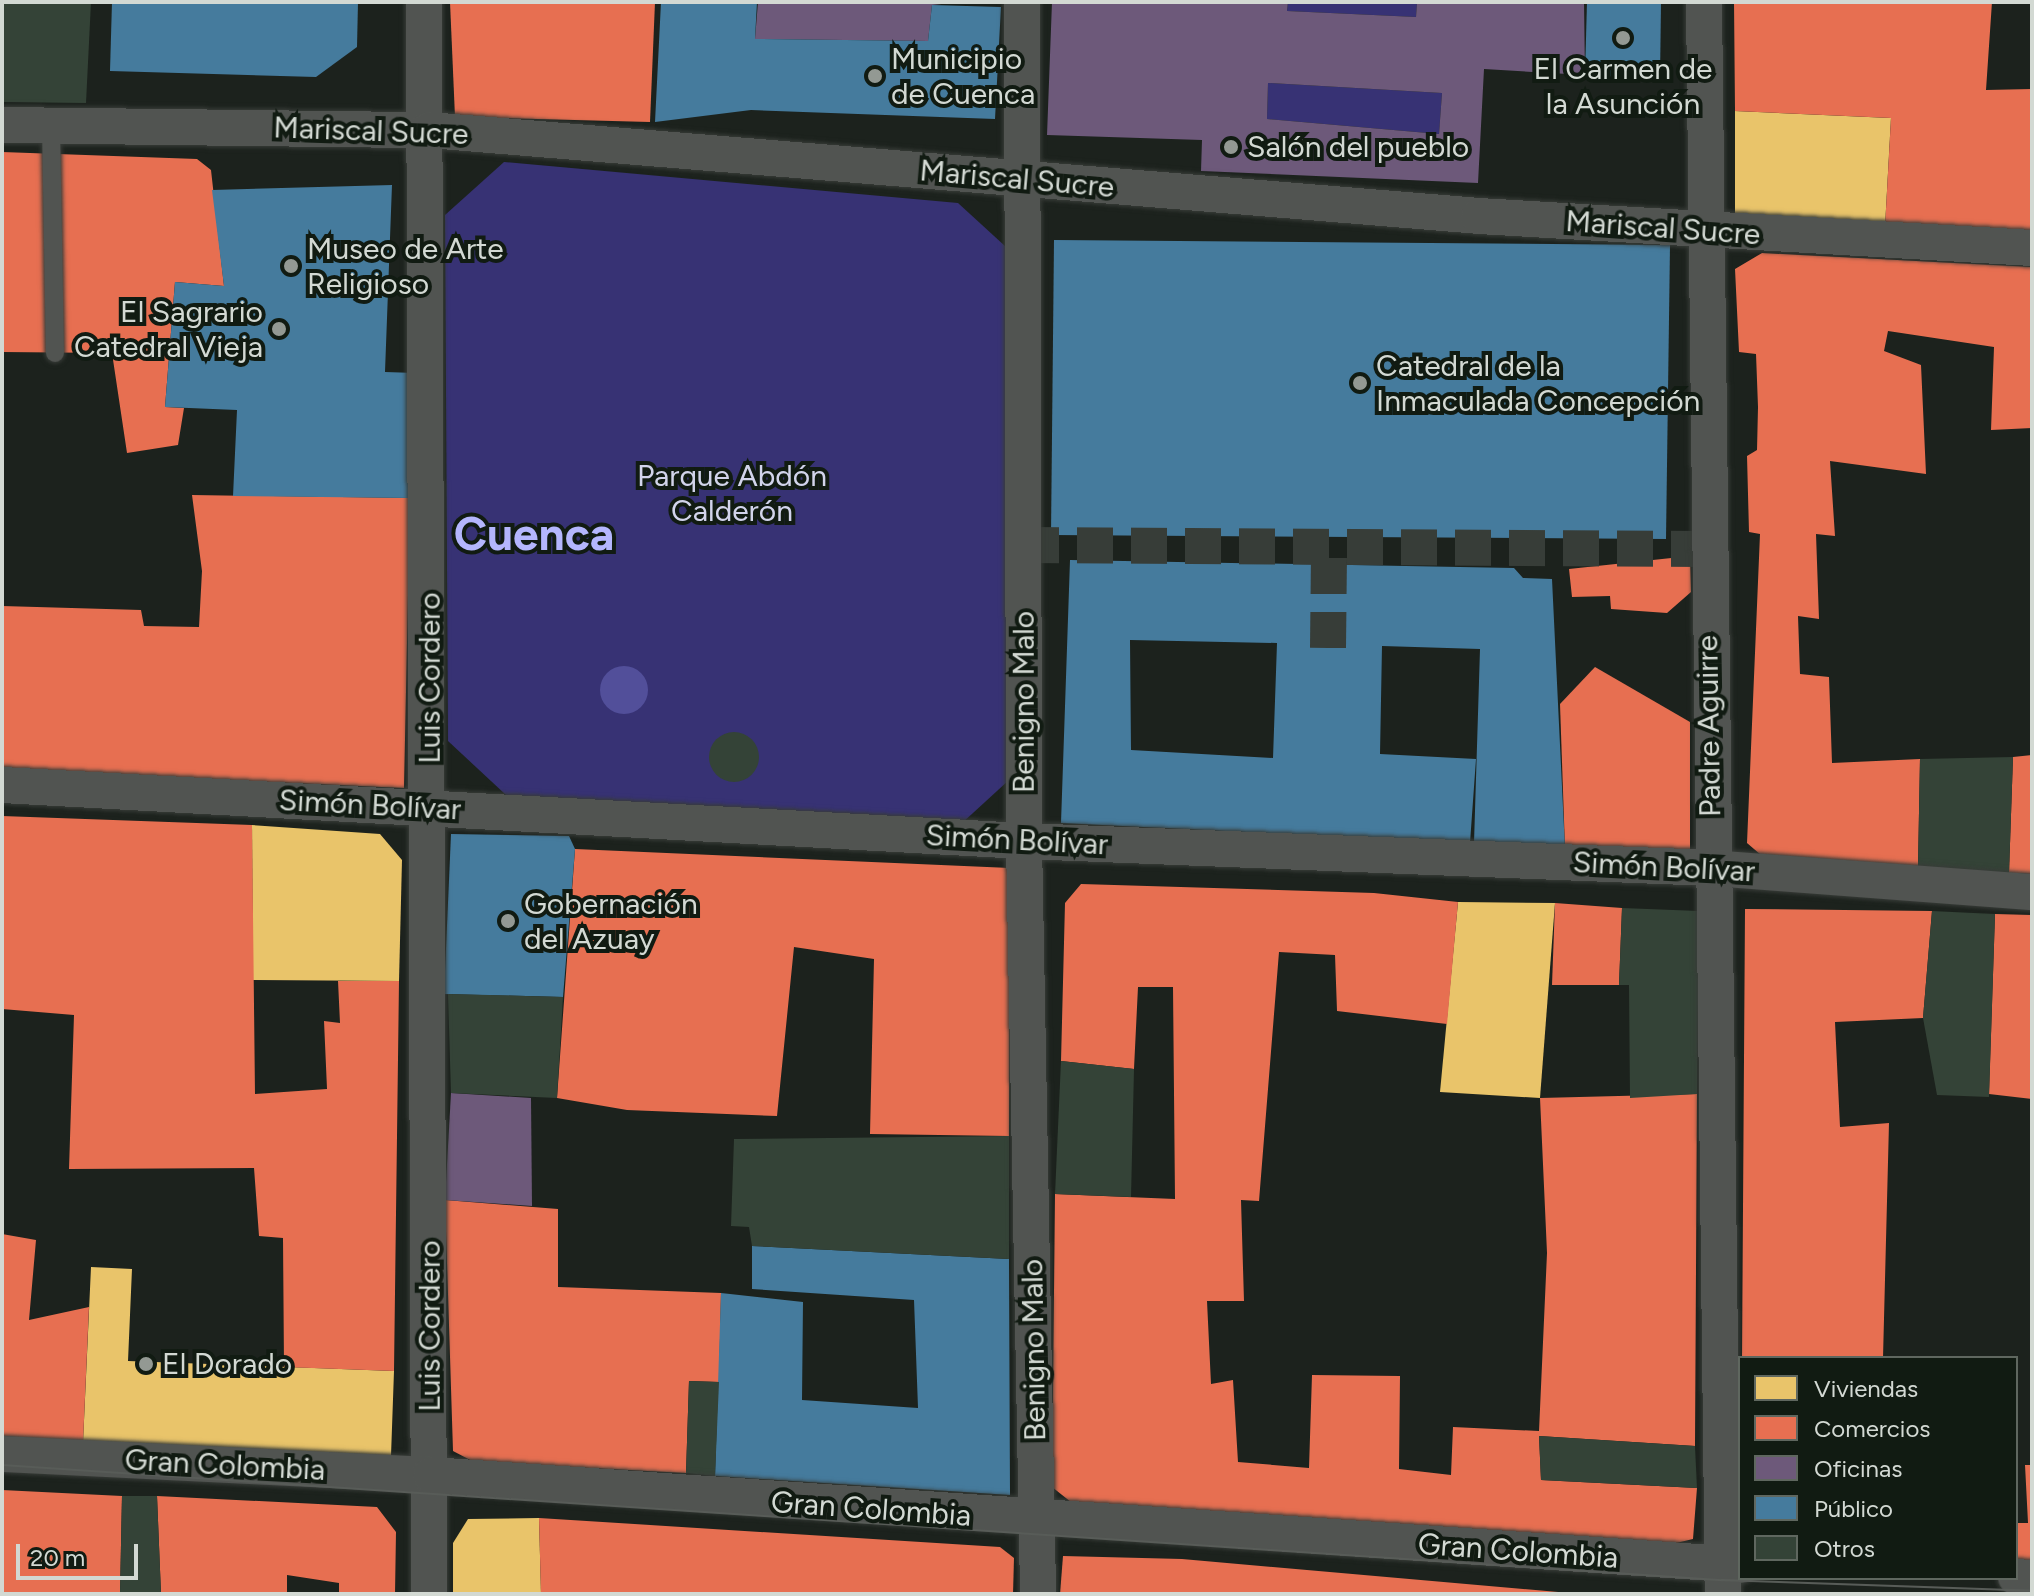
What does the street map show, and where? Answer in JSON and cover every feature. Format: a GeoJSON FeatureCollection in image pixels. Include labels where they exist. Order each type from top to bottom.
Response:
{"type":"FeatureCollection","features":[{"type":"Feature","properties":{"kind":"street","name":"Luis Cordero"},"geometry":{"type":"LineString","coordinates":[[424,2],[429,130],[429,1594]]}},
{"type":"Feature","properties":{"kind":"street","name":"Benigno Malo"},"geometry":{"type":"LineString","coordinates":[[1022,2],[1024,841],[1038,1594]]}},
{"type":"Feature","properties":{"kind":"street","name":"Padre Aguirre"},"geometry":{"type":"LineString","coordinates":[[1704,2],[1711,868],[1728,1574]]}},
{"type":"Feature","properties":{"kind":"street","name":"Mariscal Sucre"},"geometry":{"type":"LineString","coordinates":[[2,125],[429,130],[1704,231],[2032,248]]}},
{"type":"Feature","properties":{"kind":"street","name":"Simón Bolívar"},"geometry":{"type":"LineString","coordinates":[[2,785],[1024,841],[1711,868],[2032,892]]}},
{"type":"Feature","properties":{"kind":"street","name":"Gran Colombia"},"geometry":{"type":"LineString","coordinates":[[2,1454],[431,1475],[1728,1574]]}},
{"type":"Feature","properties":{"kind":"lane"},"geometry":{"type":"LineString","coordinates":[[51,126],[55,353]]}},
{"type":"Feature","properties":{"kind":"green space"},"geometry":{"type":"Polygon","coordinates":[[[1288,2],[1417,2],[1416,17],[1287,11],[1288,2]]]}},
{"type":"Feature","properties":{"kind":"green space"},"geometry":{"type":"Polygon","coordinates":[[[1268,83],[1442,93],[1439,134],[1267,119],[1268,83]]]}},
{"type":"Feature","properties":{"kind":"green space","name":"Parque Abdón Calderón"},"geometry":{"type":"Polygon","coordinates":[[[504,162],[958,203],[1017,257],[1020,770],[961,824],[506,795],[448,741],[445,215],[504,162]]]}},
{"type":"Feature","properties":{"kind":"shaded area"},"geometry":{"type":"Polygon","coordinates":[[[624,666],[641,673],[648,690],[641,707],[624,714],[607,707],[600,690],[607,673],[624,666]]]}},
{"type":"Feature","properties":{"kind":"building: Viviendas"},"geometry":{"type":"Polygon","coordinates":[[[1735,111],[1891,118],[1885,227],[1735,219],[1735,111]]]}},
{"type":"Feature","properties":{"kind":"building: Viviendas"},"geometry":{"type":"Polygon","coordinates":[[[252,825],[380,834],[402,860],[399,981],[253,980],[252,825]]]}},
{"type":"Feature","properties":{"kind":"building: Viviendas"},"geometry":{"type":"Polygon","coordinates":[[[1458,902],[1555,903],[1540,1098],[1440,1092],[1458,902]]]}},
{"type":"Feature","properties":{"kind":"building: Viviendas","name":"El Dorado"},"geometry":{"type":"Polygon","coordinates":[[[91,1267],[132,1269],[128,1361],[394,1371],[391,1456],[83,1442],[91,1267]]]}},
{"type":"Feature","properties":{"kind":"building: Viviendas"},"geometry":{"type":"Polygon","coordinates":[[[539,1518],[541,1594],[453,1594],[453,1543],[468,1519],[539,1518]]]}},
{"type":"Feature","properties":{"kind":"building: Comercios"},"geometry":{"type":"Polygon","coordinates":[[[450,2],[655,2],[650,122],[455,117],[450,2]]]}},
{"type":"Feature","properties":{"kind":"building: Comercios"},"geometry":{"type":"Polygon","coordinates":[[[1734,2],[1992,2],[1986,90],[2032,89],[2032,237],[1885,227],[1891,118],[1735,111],[1734,2]]]}},
{"type":"Feature","properties":{"kind":"building: Comercios"},"geometry":{"type":"Polygon","coordinates":[[[2,152],[197,159],[211,170],[224,286],[175,282],[165,407],[184,408],[178,445],[127,453],[112,353],[2,352],[2,152]]]}},
{"type":"Feature","properties":{"kind":"building: Comercios"},"geometry":{"type":"Polygon","coordinates":[[[1762,253],[2032,267],[2032,428],[1991,430],[1994,347],[1888,331],[1884,351],[1921,365],[1926,474],[1830,461],[1835,536],[1816,534],[1819,619],[1798,616],[1800,674],[1829,677],[1832,763],[1920,759],[1918,867],[1761,855],[1747,843],[1760,534],[1749,532],[1747,456],[1757,450],[1758,407],[1756,354],[1739,352],[1735,269],[1762,253]]]}},
{"type":"Feature","properties":{"kind":"building: Comercios"},"geometry":{"type":"Polygon","coordinates":[[[192,495],[410,498],[404,788],[2,770],[2,606],[141,610],[144,626],[199,627],[202,571],[192,495]]]}},
{"type":"Feature","properties":{"kind":"building: Comercios"},"geometry":{"type":"Polygon","coordinates":[[[1690,556],[1691,592],[1667,613],[1611,609],[1610,596],[1572,597],[1569,569],[1690,556]]]}},
{"type":"Feature","properties":{"kind":"building: Comercios"},"geometry":{"type":"Polygon","coordinates":[[[1595,667],[1690,722],[1690,852],[1565,849],[1560,704],[1595,667]]]}},
{"type":"Feature","properties":{"kind":"building: Comercios"},"geometry":{"type":"Polygon","coordinates":[[[2032,755],[2032,874],[2009,873],[2013,757],[2032,755]]]}},
{"type":"Feature","properties":{"kind":"building: Comercios"},"geometry":{"type":"Polygon","coordinates":[[[2,816],[252,825],[255,1094],[327,1089],[324,1021],[340,1023],[338,981],[399,981],[394,1371],[284,1367],[283,1238],[259,1236],[254,1168],[69,1169],[74,1015],[2,1009],[2,816]]]}},
{"type":"Feature","properties":{"kind":"building: Comercios"},"geometry":{"type":"Polygon","coordinates":[[[575,849],[1010,868],[1009,1136],[870,1134],[874,959],[794,947],[777,1116],[627,1110],[557,1098],[575,849]]]}},
{"type":"Feature","properties":{"kind":"building: Comercios"},"geometry":{"type":"Polygon","coordinates":[[[1081,884],[1374,893],[1458,902],[1447,1024],[1337,1011],[1335,955],[1279,952],[1259,1201],[1241,1200],[1244,1301],[1207,1301],[1211,1384],[1233,1380],[1238,1462],[1309,1468],[1312,1375],[1400,1376],[1399,1469],[1451,1475],[1453,1427],[1539,1431],[1547,1253],[1540,1098],[1697,1094],[1695,1446],[1539,1436],[1541,1480],[1697,1488],[1693,1539],[1672,1544],[1086,1514],[1052,1487],[1055,1194],[1175,1199],[1173,987],[1138,987],[1134,1069],[1061,1061],[1065,903],[1081,884]]]}},
{"type":"Feature","properties":{"kind":"building: Comercios"},"geometry":{"type":"Polygon","coordinates":[[[1555,903],[1622,908],[1619,985],[1552,985],[1555,903]]]}},
{"type":"Feature","properties":{"kind":"building: Comercios"},"geometry":{"type":"Polygon","coordinates":[[[1745,909],[1932,911],[1923,1018],[1835,1022],[1840,1127],[1889,1123],[1883,1356],[1742,1356],[1745,909]]]}},
{"type":"Feature","properties":{"kind":"building: Comercios"},"geometry":{"type":"Polygon","coordinates":[[[1995,914],[2032,915],[2032,1099],[1989,1094],[1995,914]]]}},
{"type":"Feature","properties":{"kind":"building: Comercios"},"geometry":{"type":"Polygon","coordinates":[[[445,1200],[558,1209],[558,1287],[721,1293],[719,1382],[689,1381],[686,1473],[474,1462],[453,1451],[445,1200]]]}},
{"type":"Feature","properties":{"kind":"building: Comercios"},"geometry":{"type":"Polygon","coordinates":[[[2,1234],[36,1240],[29,1320],[89,1307],[83,1442],[2,1436],[2,1234]]]}},
{"type":"Feature","properties":{"kind":"building: Comercios"},"geometry":{"type":"Polygon","coordinates":[[[2025,1465],[2032,1465],[2032,1562],[2018,1562],[2018,1523],[2028,1523],[2025,1465]]]}},
{"type":"Feature","properties":{"kind":"building: Comercios"},"geometry":{"type":"Polygon","coordinates":[[[2,1490],[122,1496],[120,1594],[2,1594],[2,1490]]]}},
{"type":"Feature","properties":{"kind":"building: Comercios"},"geometry":{"type":"Polygon","coordinates":[[[157,1496],[377,1507],[396,1532],[395,1594],[339,1594],[339,1583],[287,1575],[287,1594],[161,1594],[157,1496]]]}},
{"type":"Feature","properties":{"kind":"building: Comercios"},"geometry":{"type":"Polygon","coordinates":[[[539,1518],[1000,1547],[1014,1558],[1013,1594],[541,1594],[539,1518]]]}},
{"type":"Feature","properties":{"kind":"building: Comercios"},"geometry":{"type":"Polygon","coordinates":[[[1063,1556],[1182,1559],[1581,1594],[1060,1594],[1063,1556]]]}},
{"type":"Feature","properties":{"kind":"building: Oficinas"},"geometry":{"type":"Polygon","coordinates":[[[758,2],[961,2],[932,5],[928,41],[755,39],[758,2]]]}},
{"type":"Feature","properties":{"kind":"building: Oficinas"},"geometry":{"type":"Polygon","coordinates":[[[1052,2],[1288,2],[1287,11],[1416,17],[1417,2],[1584,2],[1585,75],[1484,69],[1478,183],[1201,171],[1202,140],[1047,135],[1052,2]],[[1268,83],[1267,119],[1439,134],[1442,93],[1268,83]]]}},
{"type":"Feature","properties":{"kind":"building: Oficinas"},"geometry":{"type":"Polygon","coordinates":[[[451,1093],[531,1098],[532,1206],[445,1200],[451,1093]]]}},
{"type":"Feature","properties":{"kind":"building: Público"},"geometry":{"type":"Polygon","coordinates":[[[112,2],[358,2],[357,47],[316,77],[110,71],[112,2]]]}},
{"type":"Feature","properties":{"kind":"building: Público","name":"Municipio de Cuenca"},"geometry":{"type":"Polygon","coordinates":[[[661,2],[757,2],[755,39],[928,41],[932,5],[1001,7],[995,119],[751,110],[655,122],[661,2]]]}},
{"type":"Feature","properties":{"kind":"building: Público","name":"El Carmen de la Asunción"},"geometry":{"type":"Polygon","coordinates":[[[1587,2],[1661,2],[1660,79],[1585,75],[1587,2]]]}},
{"type":"Feature","properties":{"kind":"building: Público","name":"El Sagrario Catedral Vieja"},"geometry":{"type":"Polygon","coordinates":[[[392,185],[385,372],[416,373],[410,498],[233,496],[237,410],[165,407],[175,282],[224,286],[212,190],[392,185]]]}},
{"type":"Feature","properties":{"kind":"building: Público","name":"Catedral de la Inmaculada Concepción"},"geometry":{"type":"Polygon","coordinates":[[[1054,240],[1670,245],[1666,539],[1051,535],[1054,240]]]}},
{"type":"Feature","properties":{"kind":"building: Público"},"geometry":{"type":"Polygon","coordinates":[[[1070,560],[1514,568],[1523,578],[1552,579],[1565,849],[1474,843],[1480,649],[1382,646],[1380,754],[1476,759],[1470,843],[1061,823],[1070,560]],[[1130,640],[1131,750],[1273,758],[1277,643],[1130,640]]]}},
{"type":"Feature","properties":{"kind":"building: Público","name":"Gobernación del Azuay"},"geometry":{"type":"Polygon","coordinates":[[[451,834],[569,836],[575,849],[563,997],[444,994],[451,834]]]}},
{"type":"Feature","properties":{"kind":"building: Público"},"geometry":{"type":"Polygon","coordinates":[[[752,1246],[1009,1259],[1010,1495],[715,1476],[721,1293],[803,1302],[802,1400],[918,1408],[914,1300],[752,1289],[752,1246]]]}},
{"type":"Feature","properties":{"kind":"building: Otros"},"geometry":{"type":"Polygon","coordinates":[[[2,2],[91,2],[86,103],[2,102],[2,2]]]}},
{"type":"Feature","properties":{"kind":"building: Otros"},"geometry":{"type":"Polygon","coordinates":[[[734,732],[752,739],[759,757],[752,775],[734,782],[716,775],[709,757],[716,739],[734,732]]]}},
{"type":"Feature","properties":{"kind":"building: Otros"},"geometry":{"type":"Polygon","coordinates":[[[2013,757],[2009,873],[1918,867],[1920,759],[2013,757]]]}},
{"type":"Feature","properties":{"kind":"building: Otros"},"geometry":{"type":"Polygon","coordinates":[[[1622,908],[1699,911],[1697,1094],[1630,1098],[1629,985],[1619,985],[1622,908]]]}},
{"type":"Feature","properties":{"kind":"building: Otros"},"geometry":{"type":"Polygon","coordinates":[[[1932,911],[1995,914],[1989,1097],[1937,1095],[1923,1018],[1932,911]]]}},
{"type":"Feature","properties":{"kind":"building: Otros"},"geometry":{"type":"Polygon","coordinates":[[[448,994],[563,997],[557,1098],[451,1093],[448,994]]]}},
{"type":"Feature","properties":{"kind":"building: Otros"},"geometry":{"type":"Polygon","coordinates":[[[1061,1061],[1134,1069],[1131,1197],[1055,1194],[1061,1061]]]}},
{"type":"Feature","properties":{"kind":"building: Otros"},"geometry":{"type":"Polygon","coordinates":[[[1009,1136],[1009,1259],[752,1246],[749,1227],[731,1226],[734,1139],[1009,1136]]]}},
{"type":"Feature","properties":{"kind":"building: Otros"},"geometry":{"type":"Polygon","coordinates":[[[689,1381],[719,1382],[715,1476],[686,1473],[689,1381]]]}},
{"type":"Feature","properties":{"kind":"building: Otros"},"geometry":{"type":"Polygon","coordinates":[[[1539,1436],[1695,1446],[1697,1488],[1541,1480],[1539,1436]]]}},
{"type":"Feature","properties":{"kind":"building: Otros"},"geometry":{"type":"Polygon","coordinates":[[[122,1496],[157,1496],[161,1594],[120,1594],[122,1496]]]}},
{"type":"Feature","properties":{"kind":"tunnel"},"geometry":{"type":"LineString","coordinates":[[1023,545],[1706,549]]}},
{"type":"Feature","properties":{"kind":"tunnel"},"geometry":{"type":"LineString","coordinates":[[1328,648],[1329,551]]}},
{"type":"Feature","properties":{"kind":"tram line"},"geometry":{"type":"LineString","coordinates":[[2,1465],[1722,1580],[2032,1591]]}},
{"type":"Feature","properties":{"kind":"place","name":"El Carmen de la Asunción"},"geometry":{"type":"Point","coordinates":[1623,38]}},
{"type":"Feature","properties":{"kind":"place","name":"Municipio de Cuenca"},"geometry":{"type":"Point","coordinates":[875,76]}},
{"type":"Feature","properties":{"kind":"place","name":"Salón del pueblo"},"geometry":{"type":"Point","coordinates":[1231,147]}},
{"type":"Feature","properties":{"kind":"place","name":"Museo de Arte Religioso"},"geometry":{"type":"Point","coordinates":[291,266]}},
{"type":"Feature","properties":{"kind":"place","name":"El Sagrario Catedral Vieja"},"geometry":{"type":"Point","coordinates":[279,329]}},
{"type":"Feature","properties":{"kind":"place","name":"Catedral de la Inmaculada Concepción"},"geometry":{"type":"Point","coordinates":[1360,383]}},
{"type":"Feature","properties":{"kind":"place","name":"Gobernación del Azuay"},"geometry":{"type":"Point","coordinates":[508,921]}},
{"type":"Feature","properties":{"kind":"place","name":"El Dorado"},"geometry":{"type":"Point","coordinates":[146,1364]}},
{"type":"Feature","properties":{"kind":"district","name":"Cuenca"},"geometry":{"type":"Point","coordinates":[534,534]}}]}
